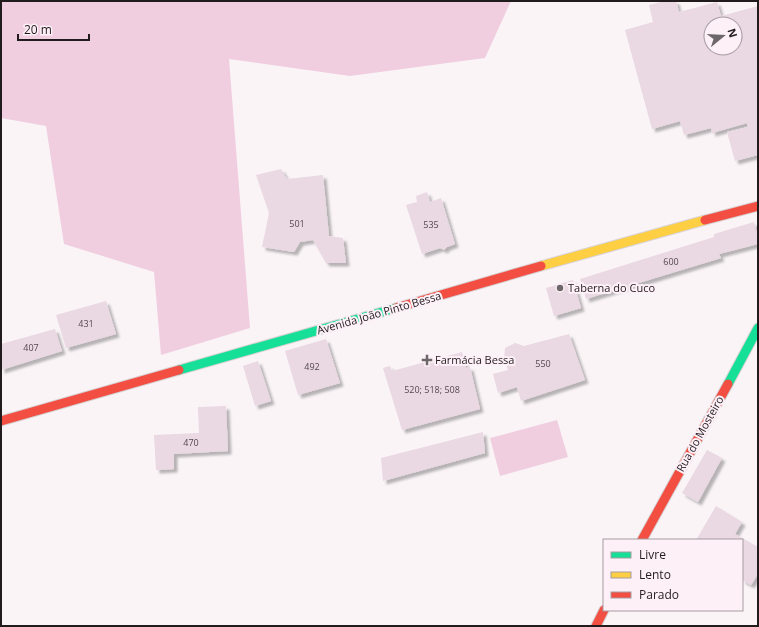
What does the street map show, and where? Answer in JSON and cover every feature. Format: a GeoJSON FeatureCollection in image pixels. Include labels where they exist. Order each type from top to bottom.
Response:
{"type":"FeatureCollection","features":[{"type":"Feature","properties":{"kind":"main road","name":"Avenida João Pinto Bessa"},"geometry":{"type":"LineString","coordinates":[[1,421],[758,206]]}},
{"type":"Feature","properties":{"kind":"main road","name":"Rua do Mosteiro"},"geometry":{"type":"LineString","coordinates":[[643,539],[758,328]]}},
{"type":"Feature","properties":{"kind":"main road"},"geometry":{"type":"LineString","coordinates":[[596,626],[604,611]]}},
{"type":"Feature","properties":{"kind":"shaded area"},"geometry":{"type":"Polygon","coordinates":[[[1,1],[511,1],[485,58],[350,76],[229,59],[250,328],[161,355],[154,272],[64,244],[46,126],[1,118],[1,1]]]}},
{"type":"Feature","properties":{"kind":"shaded area"},"geometry":{"type":"Polygon","coordinates":[[[557,420],[568,457],[500,476],[490,438],[557,420]]]}},
{"type":"Feature","properties":{"kind":"building"},"geometry":{"type":"Polygon","coordinates":[[[665,1],[676,1],[679,12],[717,2],[721,16],[758,6],[758,155],[735,161],[727,132],[748,127],[747,123],[712,133],[711,128],[684,135],[680,121],[652,129],[625,30],[653,22],[649,5],[665,1]]]}},
{"type":"Feature","properties":{"kind":"building"},"geometry":{"type":"Polygon","coordinates":[[[281,169],[287,179],[323,175],[329,236],[343,238],[346,263],[326,263],[313,240],[300,242],[294,252],[262,247],[269,213],[256,175],[281,169]]]}},
{"type":"Feature","properties":{"kind":"building"},"geometry":{"type":"Polygon","coordinates":[[[427,192],[430,202],[441,198],[455,244],[444,250],[440,248],[422,254],[406,205],[417,202],[416,196],[427,192]]]}},
{"type":"Feature","properties":{"kind":"building"},"geometry":{"type":"Polygon","coordinates":[[[754,222],[758,237],[758,244],[719,254],[721,258],[586,299],[580,279],[714,237],[714,234],[754,222]]]}},
{"type":"Feature","properties":{"kind":"building"},"geometry":{"type":"Polygon","coordinates":[[[573,280],[581,308],[554,316],[546,288],[573,280]]]}},
{"type":"Feature","properties":{"kind":"building"},"geometry":{"type":"Polygon","coordinates":[[[106,301],[116,334],[66,348],[56,315],[106,301]]]}},
{"type":"Feature","properties":{"kind":"building"},"geometry":{"type":"Polygon","coordinates":[[[55,329],[62,351],[1,370],[1,344],[55,329]]]}},
{"type":"Feature","properties":{"kind":"building"},"geometry":{"type":"Polygon","coordinates":[[[569,334],[585,380],[521,401],[517,387],[498,393],[493,374],[508,370],[504,359],[505,348],[515,343],[524,346],[569,334]]]}},
{"type":"Feature","properties":{"kind":"building"},"geometry":{"type":"Polygon","coordinates":[[[326,339],[340,383],[298,395],[285,351],[326,339]]]}},
{"type":"Feature","properties":{"kind":"building"},"geometry":{"type":"Polygon","coordinates":[[[462,352],[466,368],[470,367],[480,409],[402,430],[383,368],[390,366],[392,371],[462,352]]]}},
{"type":"Feature","properties":{"kind":"building"},"geometry":{"type":"Polygon","coordinates":[[[258,361],[271,401],[255,406],[243,366],[258,361]]]}},
{"type":"Feature","properties":{"kind":"building"},"geometry":{"type":"Polygon","coordinates":[[[226,406],[228,451],[174,454],[174,469],[156,470],[154,435],[199,433],[198,407],[226,406]]]}},
{"type":"Feature","properties":{"kind":"building"},"geometry":{"type":"Polygon","coordinates":[[[483,432],[485,453],[383,481],[381,458],[483,432]]]}},
{"type":"Feature","properties":{"kind":"building"},"geometry":{"type":"Polygon","coordinates":[[[707,450],[722,458],[698,502],[682,493],[707,450]]]}},
{"type":"Feature","properties":{"kind":"building"},"geometry":{"type":"Polygon","coordinates":[[[716,506],[742,522],[735,534],[758,547],[758,574],[751,585],[743,581],[743,539],[697,539],[716,506]]]}},
{"type":"Feature","properties":{"kind":"traffic: fast"},"geometry":{"type":"LineString","coordinates":[[179,370],[396,308]]}},
{"type":"Feature","properties":{"kind":"traffic: fast"},"geometry":{"type":"LineString","coordinates":[[728,384],[758,328]]}},
{"type":"Feature","properties":{"kind":"traffic: slow"},"geometry":{"type":"LineString","coordinates":[[541,266],[705,220]]}},
{"type":"Feature","properties":{"kind":"traffic: jam"},"geometry":{"type":"LineString","coordinates":[[705,220],[758,206]]}},
{"type":"Feature","properties":{"kind":"traffic: jam"},"geometry":{"type":"LineString","coordinates":[[396,308],[541,266]]}},
{"type":"Feature","properties":{"kind":"traffic: jam"},"geometry":{"type":"LineString","coordinates":[[1,421],[179,370]]}},
{"type":"Feature","properties":{"kind":"traffic: jam"},"geometry":{"type":"LineString","coordinates":[[643,539],[728,384]]}},
{"type":"Feature","properties":{"kind":"traffic: jam"},"geometry":{"type":"LineString","coordinates":[[596,626],[604,611]]}},
{"type":"Feature","properties":{"kind":"place","name":"Taberna do Cuco"},"geometry":{"type":"Point","coordinates":[560,288]}},
{"type":"Feature","properties":{"kind":"place","name":"Farmácia Bessa"},"geometry":{"type":"Point","coordinates":[427,360]}}]}
